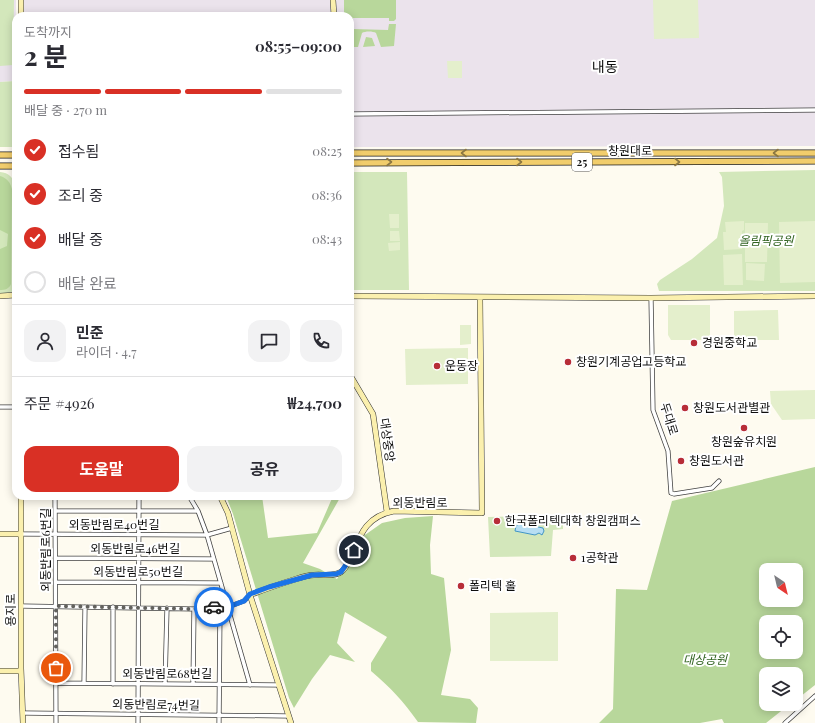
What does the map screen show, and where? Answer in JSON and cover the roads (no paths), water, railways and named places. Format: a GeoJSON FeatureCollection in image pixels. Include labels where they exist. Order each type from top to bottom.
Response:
{"type":"FeatureCollection","features":[{"type":"Feature","properties":{"kind":"main road","name":"창원대로"},"geometry":{"type":"LineString","coordinates":[[354,154],[815,153]]}},
{"type":"Feature","properties":{"kind":"main road"},"geometry":{"type":"LineString","coordinates":[[0,155],[12,155]]}},
{"type":"Feature","properties":{"kind":"main road","name":"창원대로"},"geometry":{"type":"LineString","coordinates":[[354,162],[815,161]]}},
{"type":"Feature","properties":{"kind":"main road"},"geometry":{"type":"LineString","coordinates":[[0,166],[12,166]]}},
{"type":"Feature","properties":{"kind":"street"},"geometry":{"type":"LineString","coordinates":[[20,0],[21,12]]}},
{"type":"Feature","properties":{"kind":"street"},"geometry":{"type":"LineString","coordinates":[[334,0],[334,12]]}},
{"type":"Feature","properties":{"kind":"street"},"geometry":{"type":"LineString","coordinates":[[354,114],[815,110]]}},
{"type":"Feature","properties":{"kind":"street"},"geometry":{"type":"LineString","coordinates":[[0,296],[12,295]]}},
{"type":"Feature","properties":{"kind":"street"},"geometry":{"type":"LineString","coordinates":[[354,296],[651,298],[815,296]]}},
{"type":"Feature","properties":{"kind":"street","name":"외동반림로"},"geometry":{"type":"LineString","coordinates":[[250,594],[312,575],[336,574],[341,572],[348,562],[358,537],[365,527],[374,519],[387,512],[482,513],[480,298]]}},
{"type":"Feature","properties":{"kind":"street","name":"두대로"},"geometry":{"type":"LineString","coordinates":[[651,298],[653,410],[668,451],[671,493],[674,494],[712,488],[719,481]]}},
{"type":"Feature","properties":{"kind":"street","name":"대상중앙"},"geometry":{"type":"LineString","coordinates":[[354,383],[373,414],[387,512]]}},
{"type":"Feature","properties":{"kind":"street"},"geometry":{"type":"LineString","coordinates":[[0,407],[12,407]]}},
{"type":"Feature","properties":{"kind":"street","name":"용지로"},"geometry":{"type":"LineString","coordinates":[[21,500],[21,671],[23,723]]}},
{"type":"Feature","properties":{"kind":"street","name":"외동반림로6번길"},"geometry":{"type":"LineString","coordinates":[[56,500],[56,723]]}},
{"type":"Feature","properties":{"kind":"street"},"geometry":{"type":"LineString","coordinates":[[138,723],[139,500]]}},
{"type":"Feature","properties":{"kind":"street"},"geometry":{"type":"LineString","coordinates":[[191,500],[198,511],[207,535],[250,685]]}},
{"type":"Feature","properties":{"kind":"street"},"geometry":{"type":"LineString","coordinates":[[222,500],[228,513],[250,594],[291,723]]}},
{"type":"Feature","properties":{"kind":"street"},"geometry":{"type":"LineString","coordinates":[[56,511],[198,511]]}},
{"type":"Feature","properties":{"kind":"street","name":"외동반림로40번길"},"geometry":{"type":"LineString","coordinates":[[21,534],[207,535],[232,528]]}},
{"type":"Feature","properties":{"kind":"street"},"geometry":{"type":"LineString","coordinates":[[0,534],[21,534]]}},
{"type":"Feature","properties":{"kind":"street","name":"외동반림로46번길"},"geometry":{"type":"LineString","coordinates":[[56,558],[214,559]]}},
{"type":"Feature","properties":{"kind":"street","name":"외동반림로50번길"},"geometry":{"type":"LineString","coordinates":[[56,582],[221,583]]}},
{"type":"Feature","properties":{"kind":"street"},"geometry":{"type":"LineString","coordinates":[[21,606],[194,609],[228,607],[244,601],[250,594]]}},
{"type":"Feature","properties":{"kind":"street"},"geometry":{"type":"LineString","coordinates":[[84,683],[85,607]]}},
{"type":"Feature","properties":{"kind":"street"},"geometry":{"type":"LineString","coordinates":[[113,607],[113,684]]}},
{"type":"Feature","properties":{"kind":"street"},"geometry":{"type":"LineString","coordinates":[[219,723],[220,607]]}},
{"type":"Feature","properties":{"kind":"street"},"geometry":{"type":"LineString","coordinates":[[165,684],[167,608]]}},
{"type":"Feature","properties":{"kind":"street"},"geometry":{"type":"LineString","coordinates":[[192,684],[194,609]]}},
{"type":"Feature","properties":{"kind":"street"},"geometry":{"type":"LineString","coordinates":[[0,671],[21,671]]}},
{"type":"Feature","properties":{"kind":"street","name":"외동반림로68번길"},"geometry":{"type":"LineString","coordinates":[[56,683],[279,685]]}},
{"type":"Feature","properties":{"kind":"street"},"geometry":{"type":"LineString","coordinates":[[785,723],[815,696]]}},
{"type":"Feature","properties":{"kind":"street","name":"외동반림로74번길"},"geometry":{"type":"LineString","coordinates":[[23,713],[288,716]]}},
{"type":"Feature","properties":{"kind":"water"},"geometry":{"type":"Polygon","coordinates":[[[520,523],[543,528],[544,531],[542,535],[539,533],[535,535],[515,531],[516,526],[520,523]]]}},
{"type":"Feature","properties":{"kind":"place","name":"경원중학교"},"geometry":{"type":"Point","coordinates":[694,343]}},
{"type":"Feature","properties":{"kind":"place","name":"창원기계공업고등학교"},"geometry":{"type":"Point","coordinates":[568,362]}},
{"type":"Feature","properties":{"kind":"place","name":"운동장"},"geometry":{"type":"Point","coordinates":[437,366]}},
{"type":"Feature","properties":{"kind":"place","name":"창원도서관별관"},"geometry":{"type":"Point","coordinates":[685,408]}},
{"type":"Feature","properties":{"kind":"place","name":"창원숲유치원"},"geometry":{"type":"Point","coordinates":[744,428]}},
{"type":"Feature","properties":{"kind":"place","name":"창원도서관"},"geometry":{"type":"Point","coordinates":[681,461]}},
{"type":"Feature","properties":{"kind":"place","name":"한국폴리텍대학 창원캠퍼스"},"geometry":{"type":"Point","coordinates":[497,521]}},
{"type":"Feature","properties":{"kind":"place","name":"1공학관"},"geometry":{"type":"Point","coordinates":[573,558]}},
{"type":"Feature","properties":{"kind":"place","name":"폴리텍 홀"},"geometry":{"type":"Point","coordinates":[461,586]}},
{"type":"Feature","properties":{"kind":"district","name":"내동"},"geometry":{"type":"Point","coordinates":[605,67]}},
{"type":"Feature","properties":{"kind":"park label","name":"올림픽공원"},"geometry":{"type":"Point","coordinates":[766,241]}},
{"type":"Feature","properties":{"kind":"park label","name":"대상공원"},"geometry":{"type":"Point","coordinates":[705,660]}}]}
